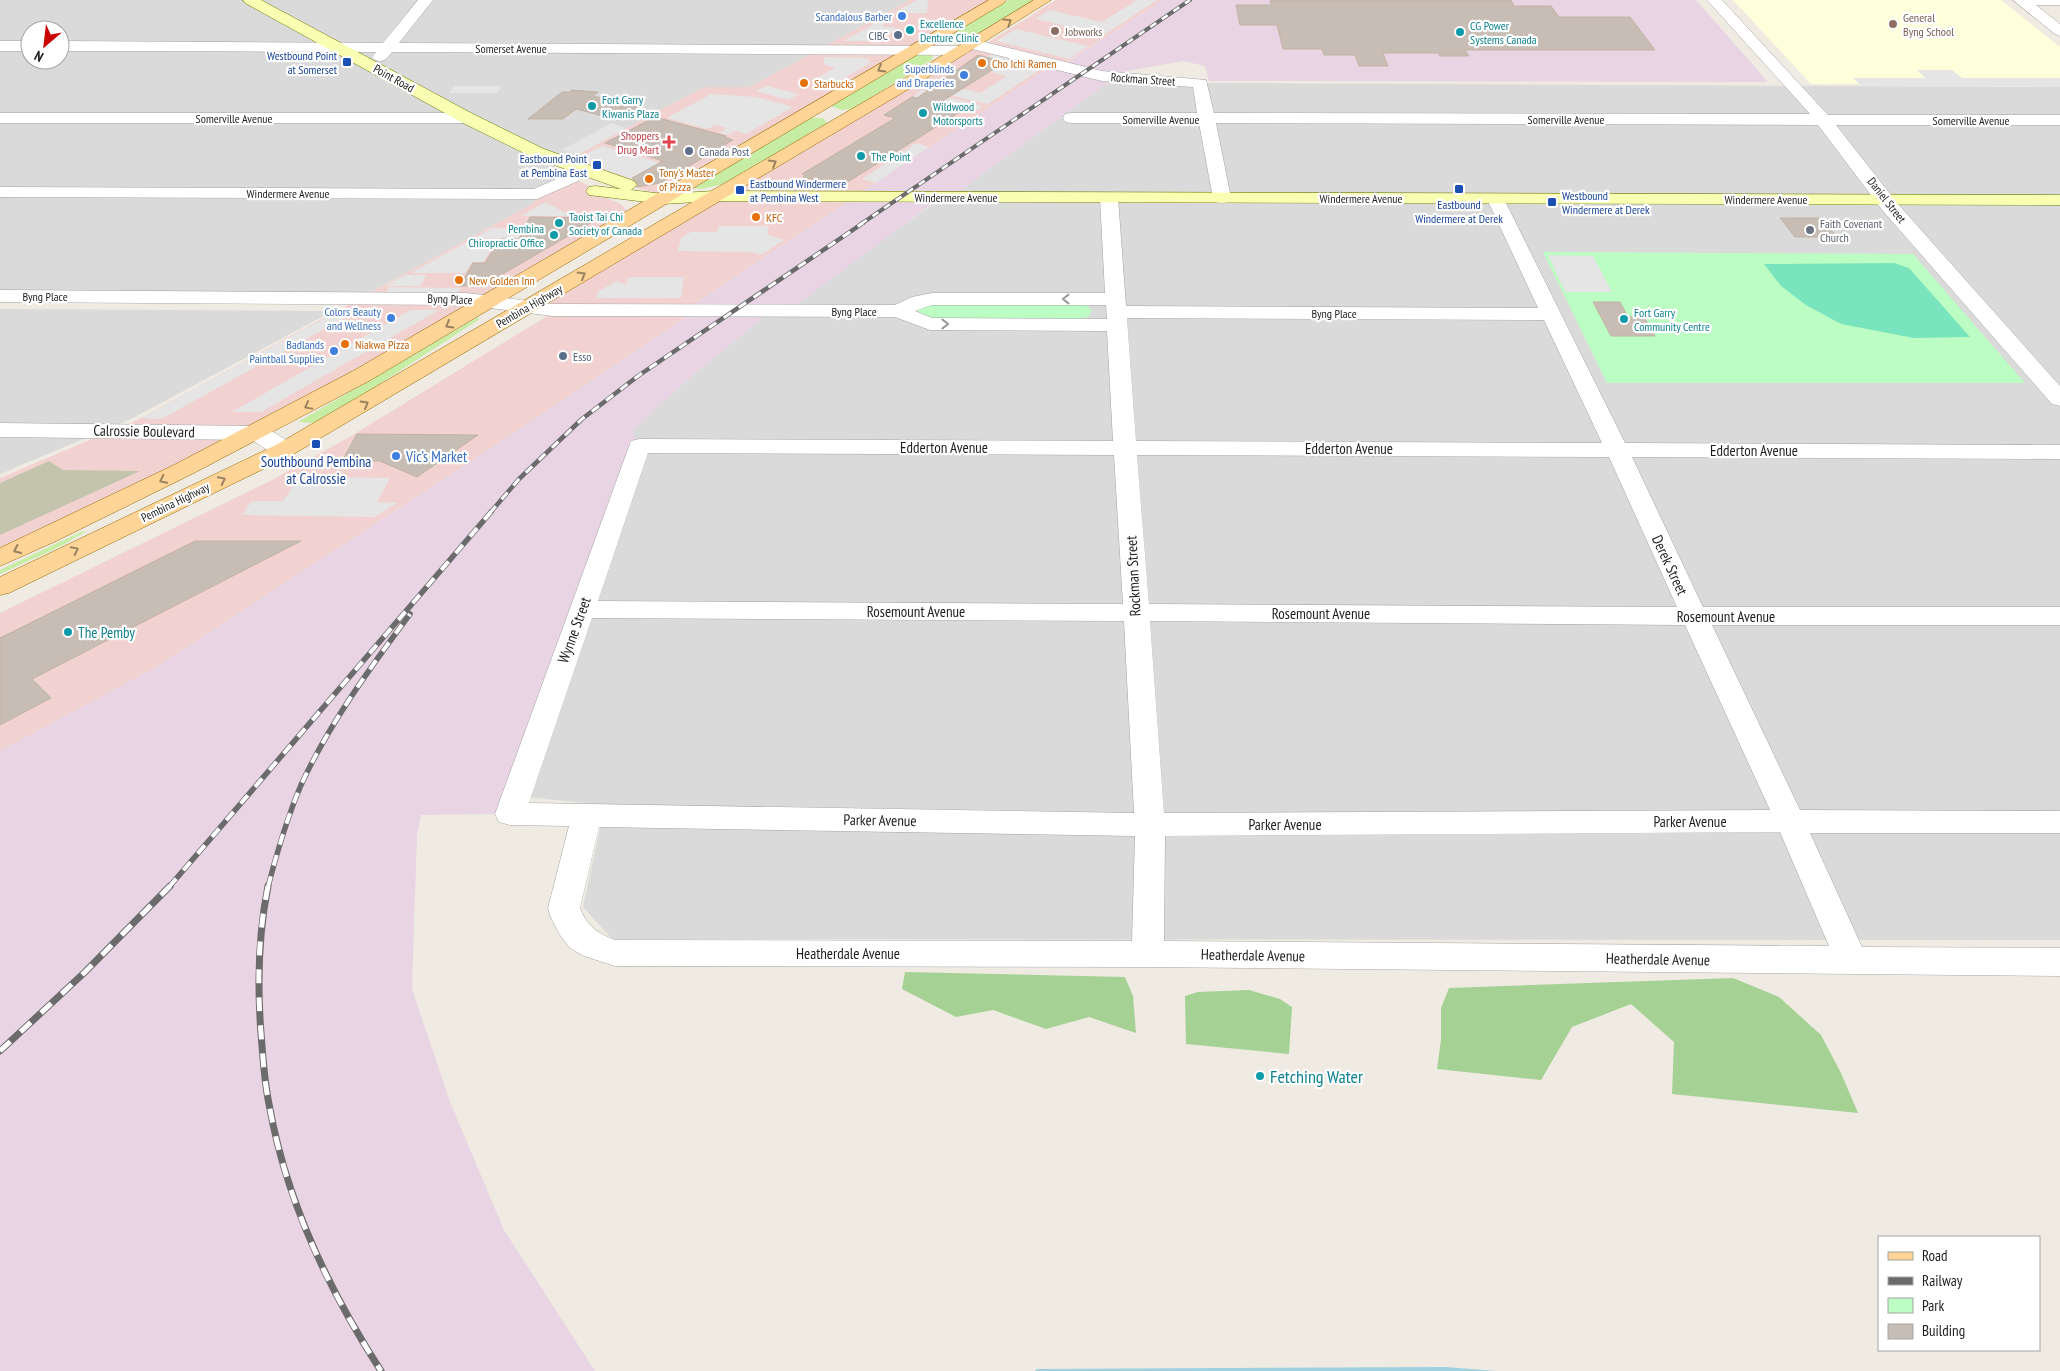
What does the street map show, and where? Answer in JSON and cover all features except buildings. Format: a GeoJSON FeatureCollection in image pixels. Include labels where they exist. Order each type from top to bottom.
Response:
{"type":"FeatureCollection","features":[{"type":"Feature","properties":{"kind":"main road","name":"Pembina Highway"},"geometry":{"type":"LineString","coordinates":[[0,558],[155,485],[257,433],[361,376],[617,227],[999,0]]}},
{"type":"Feature","properties":{"kind":"main road","name":"Pembina Highway"},"geometry":{"type":"LineString","coordinates":[[0,586],[284,450],[382,394],[1044,0]]}},
{"type":"Feature","properties":{"kind":"main road"},"geometry":{"type":"LineString","coordinates":[[645,237],[659,214],[663,199]]}},
{"type":"Feature","properties":{"kind":"street","name":"Point Road"},"geometry":{"type":"LineString","coordinates":[[250,0],[467,118],[599,183],[663,199]]}},
{"type":"Feature","properties":{"kind":"street"},"geometry":{"type":"LineString","coordinates":[[373,66],[426,0]]}},
{"type":"Feature","properties":{"kind":"street","name":"Daniel Street"},"geometry":{"type":"LineString","coordinates":[[1714,0],[1823,120],[1890,207],[2060,399]]}},
{"type":"Feature","properties":{"kind":"street"},"geometry":{"type":"LineString","coordinates":[[2020,1],[2060,2]]}},
{"type":"Feature","properties":{"kind":"street"},"geometry":{"type":"LineString","coordinates":[[2020,1],[2060,32]]}},
{"type":"Feature","properties":{"kind":"street"},"geometry":{"type":"LineString","coordinates":[[0,46],[20,46]]}},
{"type":"Feature","properties":{"kind":"street","name":"Somerset Avenue"},"geometry":{"type":"LineString","coordinates":[[70,46],[915,49],[967,47]]}},
{"type":"Feature","properties":{"kind":"street","name":"Rockman Street"},"geometry":{"type":"LineString","coordinates":[[967,47],[1102,76],[1200,83],[1222,198]]}},
{"type":"Feature","properties":{"kind":"street","name":"Somerville Avenue"},"geometry":{"type":"LineString","coordinates":[[0,118],[467,118]]}},
{"type":"Feature","properties":{"kind":"street","name":"Somerville Avenue"},"geometry":{"type":"LineString","coordinates":[[1071,118],[2060,120]]}},
{"type":"Feature","properties":{"kind":"street","name":"Point Road"},"geometry":{"type":"LineString","coordinates":[[538,153],[550,164],[572,177]]}},
{"type":"Feature","properties":{"kind":"street"},"geometry":{"type":"LineString","coordinates":[[572,177],[588,175],[599,183],[617,211],[619,217],[617,227]]}},
{"type":"Feature","properties":{"kind":"street","name":"Windermere Avenue"},"geometry":{"type":"LineString","coordinates":[[0,192],[537,194],[572,177]]}},
{"type":"Feature","properties":{"kind":"street","name":"Windermere Avenue"},"geometry":{"type":"LineString","coordinates":[[663,199],[715,196],[2060,200]]}},
{"type":"Feature","properties":{"kind":"street","name":"Rockman Street"},"geometry":{"type":"LineString","coordinates":[[1108,198],[1150,825],[1148,954]]}},
{"type":"Feature","properties":{"kind":"street","name":"Derek Street"},"geometry":{"type":"LineString","coordinates":[[1496,199],[1617,450],[1790,820],[1852,961]]}},
{"type":"Feature","properties":{"kind":"street","name":"Byng Place"},"geometry":{"type":"LineString","coordinates":[[0,296],[361,297],[491,300],[525,308],[899,311],[930,324],[1116,312],[1552,314]]}},
{"type":"Feature","properties":{"kind":"street","name":"Calrossie Boulevard"},"geometry":{"type":"LineString","coordinates":[[0,430],[257,433]]}},
{"type":"Feature","properties":{"kind":"street"},"geometry":{"type":"LineString","coordinates":[[257,433],[284,450]]}},
{"type":"Feature","properties":{"kind":"street","name":"Edderton Avenue"},"geometry":{"type":"LineString","coordinates":[[638,446],[2060,452]]}},
{"type":"Feature","properties":{"kind":"street","name":"Wynne Street"},"geometry":{"type":"LineString","coordinates":[[510,814],[638,446]]}},
{"type":"Feature","properties":{"kind":"street","name":"Rosemount Avenue"},"geometry":{"type":"LineString","coordinates":[[582,609],[1693,616],[2060,616]]}},
{"type":"Feature","properties":{"kind":"street","name":"Parker Avenue"},"geometry":{"type":"LineString","coordinates":[[510,814],[1150,825],[1790,820],[2060,822]]}},
{"type":"Feature","properties":{"kind":"street","name":"Heatherdale Avenue"},"geometry":{"type":"LineString","coordinates":[[587,815],[564,908],[568,922],[583,940],[595,947],[615,953],[1148,954],[2060,962]]}},
{"type":"Feature","properties":{"kind":"shaded area"},"geometry":{"type":"Polygon","coordinates":[[[0,0],[910,0],[750,87],[704,87],[563,162],[543,157],[569,176],[537,194],[535,203],[361,297],[0,296],[0,0]]]}},
{"type":"Feature","properties":{"kind":"shaded area"},"geometry":{"type":"Polygon","coordinates":[[[910,0],[999,0],[663,199],[648,191],[600,177],[563,162],[704,87],[750,87],[910,0]]]}},
{"type":"Feature","properties":{"kind":"shaded area"},"geometry":{"type":"Polygon","coordinates":[[[917,0],[928,0],[927,13],[893,13],[917,0]]]}},
{"type":"Feature","properties":{"kind":"shaded area"},"geometry":{"type":"Polygon","coordinates":[[[1056,0],[1163,0],[1065,63],[987,43],[1056,0]]]}},
{"type":"Feature","properties":{"kind":"shaded area"},"geometry":{"type":"Polygon","coordinates":[[[1137,0],[1157,0],[1104,35],[1036,19],[1049,10],[1102,22],[1137,0]]]}},
{"type":"Feature","properties":{"kind":"shaded area"},"geometry":{"type":"Polygon","coordinates":[[[1163,0],[1696,0],[1768,82],[1209,81],[1205,66],[1183,61],[1123,72],[951,197],[943,197],[929,206],[789,311],[685,310],[1054,64],[1061,66],[1163,0]]]}},
{"type":"Feature","properties":{"kind":"shaded area","name":"General Byng School"},"geometry":{"type":"Polygon","coordinates":[[[1733,0],[2001,0],[2060,47],[2060,83],[1811,84],[1733,0]]]}},
{"type":"Feature","properties":{"kind":"shaded area"},"geometry":{"type":"Polygon","coordinates":[[[885,18],[883,27],[895,27],[894,32],[879,32],[877,41],[843,41],[885,18]]]}},
{"type":"Feature","properties":{"kind":"shaded area"},"geometry":{"type":"Polygon","coordinates":[[[1016,29],[1088,46],[1069,59],[996,41],[1016,29]]]}},
{"type":"Feature","properties":{"kind":"shaded area"},"geometry":{"type":"Polygon","coordinates":[[[972,44],[1054,64],[685,310],[525,308],[972,44]]]}},
{"type":"Feature","properties":{"kind":"shaded area"},"geometry":{"type":"Polygon","coordinates":[[[993,54],[1044,67],[988,104],[920,88],[931,81],[980,93],[1007,76],[990,72],[1006,62],[986,57],[993,54]]]}},
{"type":"Feature","properties":{"kind":"shaded area"},"geometry":{"type":"Polygon","coordinates":[[[825,57],[868,58],[868,61],[872,62],[832,85],[813,80],[835,68],[823,64],[825,57]]]}},
{"type":"Feature","properties":{"kind":"shaded area"},"geometry":{"type":"Polygon","coordinates":[[[1917,70],[1952,70],[1962,78],[2060,78],[2060,87],[1861,86],[1853,78],[1925,78],[1917,70]]]}},
{"type":"Feature","properties":{"kind":"shaded area"},"geometry":{"type":"Polygon","coordinates":[[[1116,77],[1200,83],[2060,87],[2060,940],[612,939],[583,907],[605,805],[516,796],[632,431],[687,380],[772,310],[867,251],[943,197],[951,197],[1116,77]]]}},
{"type":"Feature","properties":{"kind":"shaded area"},"geometry":{"type":"Polygon","coordinates":[[[454,86],[502,86],[497,93],[449,93],[454,86]]]}},
{"type":"Feature","properties":{"kind":"shaded area"},"geometry":{"type":"Polygon","coordinates":[[[767,86],[799,94],[788,100],[756,91],[767,86]]]}},
{"type":"Feature","properties":{"kind":"shaded area"},"geometry":{"type":"Polygon","coordinates":[[[921,90],[983,106],[973,113],[913,97],[921,90]]]}},
{"type":"Feature","properties":{"kind":"shaded area"},"geometry":{"type":"Polygon","coordinates":[[[711,94],[756,97],[793,107],[746,134],[735,131],[728,135],[720,133],[727,128],[715,125],[707,129],[667,118],[711,94]]]}},
{"type":"Feature","properties":{"kind":"shaded area"},"geometry":{"type":"Polygon","coordinates":[[[611,123],[626,128],[578,155],[562,150],[611,123]]]}},
{"type":"Feature","properties":{"kind":"shaded area"},"geometry":{"type":"Polygon","coordinates":[[[916,143],[929,147],[875,183],[862,179],[916,143]]]}},
{"type":"Feature","properties":{"kind":"shaded area"},"geometry":{"type":"Polygon","coordinates":[[[602,146],[661,163],[631,179],[579,160],[580,157],[602,146]]]}},
{"type":"Feature","properties":{"kind":"shaded area"},"geometry":{"type":"Polygon","coordinates":[[[569,176],[591,187],[606,198],[621,204],[632,217],[456,321],[0,558],[0,478],[137,420],[534,203],[537,194],[569,176]]]}},
{"type":"Feature","properties":{"kind":"shaded area"},"geometry":{"type":"Polygon","coordinates":[[[545,202],[571,216],[521,216],[545,202]]]}},
{"type":"Feature","properties":{"kind":"shaded area"},"geometry":{"type":"Polygon","coordinates":[[[719,226],[769,226],[767,235],[784,240],[761,255],[749,252],[678,251],[681,238],[691,232],[717,232],[719,226]]]}},
{"type":"Feature","properties":{"kind":"shaded area"},"geometry":{"type":"Polygon","coordinates":[[[492,228],[539,229],[534,238],[474,238],[492,228]]]}},
{"type":"Feature","properties":{"kind":"shaded area"},"geometry":{"type":"Polygon","coordinates":[[[472,239],[498,239],[483,262],[472,262],[465,273],[411,273],[472,239]]]}},
{"type":"Feature","properties":{"kind":"shaded area"},"geometry":{"type":"Polygon","coordinates":[[[1548,255],[1593,256],[1612,292],[1565,292],[1548,255]]]}},
{"type":"Feature","properties":{"kind":"shaded area"},"geometry":{"type":"Polygon","coordinates":[[[405,275],[426,275],[420,286],[385,286],[405,275]]]}},
{"type":"Feature","properties":{"kind":"shaded area"},"geometry":{"type":"Polygon","coordinates":[[[629,277],[684,277],[681,298],[596,298],[598,292],[616,281],[626,284],[629,277]]]}},
{"type":"Feature","properties":{"kind":"shaded area"},"geometry":{"type":"Polygon","coordinates":[[[389,287],[461,288],[456,297],[383,296],[389,287]]]}},
{"type":"Feature","properties":{"kind":"shaded area"},"geometry":{"type":"Polygon","coordinates":[[[0,309],[333,311],[131,419],[0,474],[0,309]]]}},
{"type":"Feature","properties":{"kind":"shaded area"},"geometry":{"type":"Polygon","coordinates":[[[340,310],[357,311],[161,419],[141,418],[340,310]]]}},
{"type":"Feature","properties":{"kind":"shaded area"},"geometry":{"type":"Polygon","coordinates":[[[411,310],[439,310],[261,412],[232,412],[411,310]]]}},
{"type":"Feature","properties":{"kind":"shaded area"},"geometry":{"type":"Polygon","coordinates":[[[690,314],[517,431],[156,667],[0,751],[0,613],[274,479],[351,436],[549,315],[690,314]]]}},
{"type":"Feature","properties":{"kind":"shaded area"},"geometry":{"type":"Polygon","coordinates":[[[690,314],[766,315],[687,380],[632,431],[639,446],[510,814],[421,815],[417,834],[412,989],[450,1102],[504,1230],[595,1371],[0,1371],[0,751],[156,667],[517,431],[690,314]]]}},
{"type":"Feature","properties":{"kind":"shaded area"},"geometry":{"type":"Polygon","coordinates":[[[49,461],[63,470],[140,471],[0,535],[0,483],[49,461]]]}},
{"type":"Feature","properties":{"kind":"shaded area"},"geometry":{"type":"Polygon","coordinates":[[[299,477],[390,478],[377,502],[397,503],[375,517],[242,515],[252,501],[283,501],[299,477]]]}},
{"type":"Feature","properties":{"kind":"green space"},"geometry":{"type":"Polygon","coordinates":[[[1009,0],[1033,0],[963,42],[953,43],[949,40],[949,36],[952,34],[1009,0]]]}},
{"type":"Feature","properties":{"kind":"green space"},"geometry":{"type":"Polygon","coordinates":[[[920,52],[931,53],[933,59],[852,109],[841,110],[832,106],[832,105],[920,52]]]}},
{"type":"Feature","properties":{"kind":"green space"},"geometry":{"type":"Polygon","coordinates":[[[810,118],[823,118],[827,123],[724,184],[701,189],[693,188],[810,118]]]}},
{"type":"Feature","properties":{"kind":"green space"},"geometry":{"type":"Polygon","coordinates":[[[1543,252],[1913,254],[2025,383],[1607,383],[1543,252]]]}},
{"type":"Feature","properties":{"kind":"green space"},"geometry":{"type":"Polygon","coordinates":[[[1894,263],[1909,268],[1970,337],[1914,338],[1841,324],[1806,305],[1781,286],[1764,264],[1894,263]]]}},
{"type":"Feature","properties":{"kind":"green space"},"geometry":{"type":"Polygon","coordinates":[[[926,303],[1085,304],[1092,311],[1088,317],[1076,319],[931,319],[918,314],[919,308],[926,303]]]}},
{"type":"Feature","properties":{"kind":"green space"},"geometry":{"type":"Polygon","coordinates":[[[477,318],[480,319],[356,399],[314,423],[298,422],[477,318]]]}},
{"type":"Feature","properties":{"kind":"green space"},"geometry":{"type":"Polygon","coordinates":[[[83,531],[85,532],[61,546],[0,574],[0,570],[83,531]]]}},
{"type":"Feature","properties":{"kind":"green space"},"geometry":{"type":"Polygon","coordinates":[[[905,972],[1125,977],[1133,996],[1136,1033],[1089,1017],[1046,1029],[993,1010],[956,1017],[902,989],[905,972]]]}},
{"type":"Feature","properties":{"kind":"green space"},"geometry":{"type":"Polygon","coordinates":[[[1733,978],[1779,997],[1821,1035],[1841,1073],[1858,1113],[1672,1094],[1674,1042],[1631,1004],[1572,1027],[1541,1080],[1437,1069],[1441,1040],[1441,1008],[1449,988],[1733,978]]]}},
{"type":"Feature","properties":{"kind":"green space"},"geometry":{"type":"Polygon","coordinates":[[[1249,990],[1280,999],[1292,1007],[1289,1054],[1186,1044],[1185,996],[1198,992],[1249,990]]]}},
{"type":"Feature","properties":{"kind":"water"},"geometry":{"type":"Polygon","coordinates":[[[1445,1367],[1497,1371],[1035,1371],[1037,1369],[1445,1367]]]}},
{"type":"Feature","properties":{"kind":"railway"},"geometry":{"type":"LineString","coordinates":[[861,224],[1190,0]]}},
{"type":"Feature","properties":{"kind":"railway"},"geometry":{"type":"LineString","coordinates":[[490,513],[519,479],[582,419],[638,376],[863,223]]}},
{"type":"Feature","properties":{"kind":"railway"},"geometry":{"type":"LineString","coordinates":[[169,887],[491,512]]}},
{"type":"Feature","properties":{"kind":"railway"},"geometry":{"type":"LineString","coordinates":[[268,887],[291,810],[312,762],[337,718],[410,614]]}},
{"type":"Feature","properties":{"kind":"railway"},"geometry":{"type":"LineString","coordinates":[[0,1051],[85,972],[170,886]]}},
{"type":"Feature","properties":{"kind":"railway"},"geometry":{"type":"LineString","coordinates":[[268,886],[260,941],[259,996],[267,1095],[277,1140],[286,1175],[312,1243],[344,1308],[381,1371]]}},
{"type":"Feature","properties":{"kind":"place","name":"Scandalous Barber"},"geometry":{"type":"Point","coordinates":[902,16]}},
{"type":"Feature","properties":{"kind":"place","name":"General Byng School"},"geometry":{"type":"Point","coordinates":[1893,24]}},
{"type":"Feature","properties":{"kind":"place","name":"Excellence Denture Clinic"},"geometry":{"type":"Point","coordinates":[910,30]}},
{"type":"Feature","properties":{"kind":"place","name":"Jobworks"},"geometry":{"type":"Point","coordinates":[1055,31]}},
{"type":"Feature","properties":{"kind":"place","name":"CG Power Systems Canada"},"geometry":{"type":"Point","coordinates":[1460,32]}},
{"type":"Feature","properties":{"kind":"place","name":"CIBC"},"geometry":{"type":"Point","coordinates":[898,35]}},
{"type":"Feature","properties":{"kind":"place","name":"Westbound Point at Somerset"},"geometry":{"type":"Point","coordinates":[347,62]}},
{"type":"Feature","properties":{"kind":"place","name":"Cho Ichi Ramen"},"geometry":{"type":"Point","coordinates":[982,63]}},
{"type":"Feature","properties":{"kind":"place","name":"Superblinds and Draperies"},"geometry":{"type":"Point","coordinates":[964,75]}},
{"type":"Feature","properties":{"kind":"place","name":"Starbucks"},"geometry":{"type":"Point","coordinates":[804,83]}},
{"type":"Feature","properties":{"kind":"place","name":"Fort Garry Kiwanis Plaza"},"geometry":{"type":"Point","coordinates":[592,106]}},
{"type":"Feature","properties":{"kind":"place","name":"Wildwood Motorsports"},"geometry":{"type":"Point","coordinates":[923,113]}},
{"type":"Feature","properties":{"kind":"place","name":"Shoppers Drug Mart"},"geometry":{"type":"Point","coordinates":[669,142]}},
{"type":"Feature","properties":{"kind":"place","name":"Canada Post"},"geometry":{"type":"Point","coordinates":[689,151]}},
{"type":"Feature","properties":{"kind":"place","name":"The Point"},"geometry":{"type":"Point","coordinates":[861,156]}},
{"type":"Feature","properties":{"kind":"place","name":"Eastbound Point at Pembina East"},"geometry":{"type":"Point","coordinates":[597,165]}},
{"type":"Feature","properties":{"kind":"place","name":"Tony's Master of Pizza"},"geometry":{"type":"Point","coordinates":[649,179]}},
{"type":"Feature","properties":{"kind":"place","name":"Eastbound Windermere at Derek"},"geometry":{"type":"Point","coordinates":[1459,189]}},
{"type":"Feature","properties":{"kind":"place","name":"Eastbound Windermere at Pembina West"},"geometry":{"type":"Point","coordinates":[740,190]}},
{"type":"Feature","properties":{"kind":"place","name":"Westbound Windermere at Derek"},"geometry":{"type":"Point","coordinates":[1552,202]}},
{"type":"Feature","properties":{"kind":"place","name":"KFC"},"geometry":{"type":"Point","coordinates":[756,217]}},
{"type":"Feature","properties":{"kind":"place","name":"Taoist Tai Chi Society of Canada"},"geometry":{"type":"Point","coordinates":[559,223]}},
{"type":"Feature","properties":{"kind":"place","name":"Faith Covenant Church"},"geometry":{"type":"Point","coordinates":[1810,230]}},
{"type":"Feature","properties":{"kind":"place","name":"Pembina Chiropractic Office"},"geometry":{"type":"Point","coordinates":[554,235]}},
{"type":"Feature","properties":{"kind":"place","name":"New Golden Inn"},"geometry":{"type":"Point","coordinates":[459,280]}},
{"type":"Feature","properties":{"kind":"place","name":"Colors Beauty and Wellness"},"geometry":{"type":"Point","coordinates":[391,318]}},
{"type":"Feature","properties":{"kind":"place","name":"Fort Garry Community Centre"},"geometry":{"type":"Point","coordinates":[1624,319]}},
{"type":"Feature","properties":{"kind":"place","name":"Niakwa Pizza"},"geometry":{"type":"Point","coordinates":[345,344]}},
{"type":"Feature","properties":{"kind":"place","name":"Badlands Paintball Supplies"},"geometry":{"type":"Point","coordinates":[334,351]}},
{"type":"Feature","properties":{"kind":"place","name":"Esso"},"geometry":{"type":"Point","coordinates":[563,356]}},
{"type":"Feature","properties":{"kind":"place","name":"Southbound Pembina at Calrossie"},"geometry":{"type":"Point","coordinates":[316,444]}},
{"type":"Feature","properties":{"kind":"place","name":"Vic’s Market"},"geometry":{"type":"Point","coordinates":[396,456]}},
{"type":"Feature","properties":{"kind":"place","name":"The Pemby"},"geometry":{"type":"Point","coordinates":[68,632]}},
{"type":"Feature","properties":{"kind":"place","name":"Fetching Water"},"geometry":{"type":"Point","coordinates":[1260,1076]}}]}
